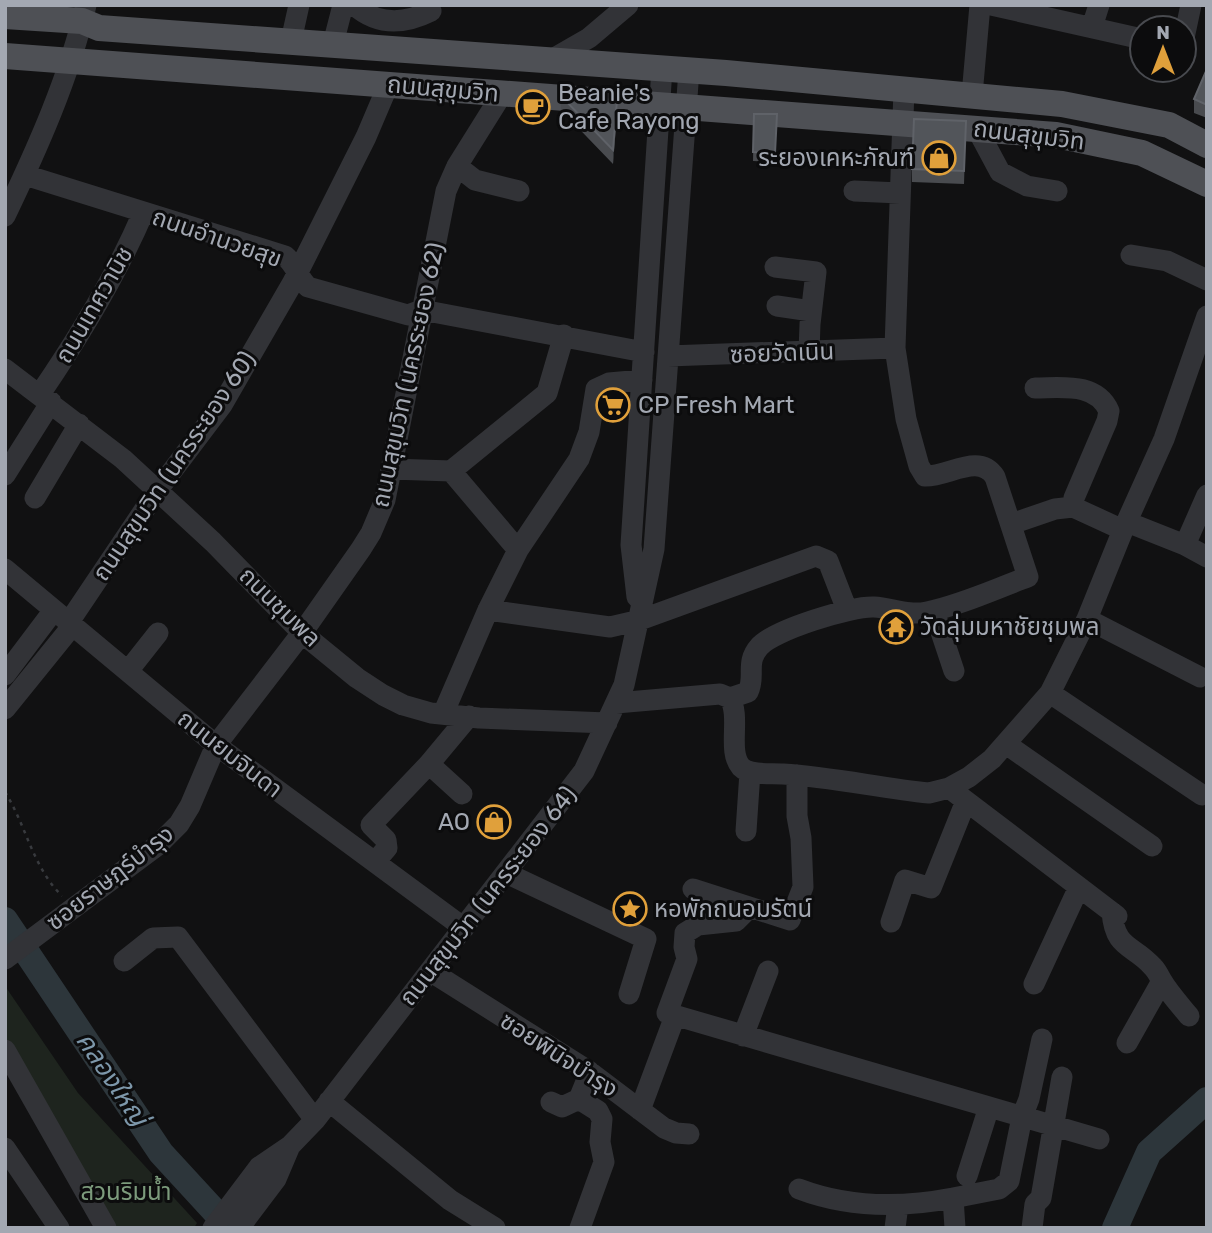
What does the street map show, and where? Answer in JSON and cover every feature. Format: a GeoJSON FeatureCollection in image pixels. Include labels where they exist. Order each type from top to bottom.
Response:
{"type":"FeatureCollection","features":[{"type":"Feature","properties":{"kind":"main road","name":"ถนนสุขุมวิท"},"geometry":{"type":"LineString","coordinates":[[21,13],[84,13],[99,28],[689,70],[1062,104],[1169,125],[1207,145]]}},
{"type":"Feature","properties":{"kind":"main road"},"geometry":{"type":"LineString","coordinates":[[329,79],[332,44]]}},
{"type":"Feature","properties":{"kind":"main road","name":"ถนนสุขุมวิท"},"geometry":{"type":"LineString","coordinates":[[5,56],[1056,135],[1142,153],[1207,184]]}},
{"type":"Feature","properties":{"kind":"street"},"geometry":{"type":"LineString","coordinates":[[292,41],[299,5]]}},
{"type":"Feature","properties":{"kind":"street"},"geometry":{"type":"LineString","coordinates":[[332,44],[343,5]]}},
{"type":"Feature","properties":{"kind":"street"},"geometry":{"type":"LineString","coordinates":[[354,5],[373,17],[393,22],[411,21],[432,8]]}},
{"type":"Feature","properties":{"kind":"street"},"geometry":{"type":"LineString","coordinates":[[549,61],[589,38],[628,5]]}},
{"type":"Feature","properties":{"kind":"street"},"geometry":{"type":"LineString","coordinates":[[972,95],[980,5]]}},
{"type":"Feature","properties":{"kind":"street"},"geometry":{"type":"LineString","coordinates":[[1091,27],[1100,5]]}},
{"type":"Feature","properties":{"kind":"street"},"geometry":{"type":"LineString","coordinates":[[994,6],[1128,35]]}},
{"type":"Feature","properties":{"kind":"street"},"geometry":{"type":"LineString","coordinates":[[422,50],[432,8]]}},
{"type":"Feature","properties":{"kind":"street"},"geometry":{"type":"LineString","coordinates":[[5,216],[25,175],[71,60],[84,13]]}},
{"type":"Feature","properties":{"kind":"street","name":"ถนนสุขุมวิท (นครระยอง 64)"},"geometry":{"type":"LineString","coordinates":[[640,620],[631,545],[662,68]]}},
{"type":"Feature","properties":{"kind":"street","name":"ถนนสุขุมวิท (นครระยอง 64)"},"geometry":{"type":"LineString","coordinates":[[213,1228],[268,1173],[315,1120],[584,771],[624,685],[654,549],[689,70]]}},
{"type":"Feature","properties":{"kind":"street","name":"ถนนสุขุมวิท (นครระยอง 60)"},"geometry":{"type":"LineString","coordinates":[[65,619],[222,405],[298,272],[366,137],[389,83]]}},
{"type":"Feature","properties":{"kind":"street"},"geometry":{"type":"LineString","coordinates":[[730,698],[748,692],[752,685],[751,661],[760,646],[774,635],[847,610],[875,607],[912,614],[934,611],[1028,577],[990,470],[979,464],[925,476],[921,472],[906,419],[895,348],[904,89]]}},
{"type":"Feature","properties":{"kind":"street","name":"ถนนสุขุมวิท (นครระยอง 62)"},"geometry":{"type":"LineString","coordinates":[[216,745],[302,633],[371,533],[385,500],[446,191],[457,166],[502,94]]}},
{"type":"Feature","properties":{"kind":"street"},"geometry":{"type":"LineString","coordinates":[[977,128],[1000,172],[1027,186],[1057,191]]}},
{"type":"Feature","properties":{"kind":"street"},"geometry":{"type":"LineString","coordinates":[[457,166],[475,180],[519,191]]}},
{"type":"Feature","properties":{"kind":"street","name":"ถนนอำนวยสุข"},"geometry":{"type":"LineString","coordinates":[[25,175],[285,256],[308,287],[408,315],[422,310],[644,352]]}},
{"type":"Feature","properties":{"kind":"street"},"geometry":{"type":"LineString","coordinates":[[854,191],[900,193]]}},
{"type":"Feature","properties":{"kind":"street","name":"ถนนเทศวานิช"},"geometry":{"type":"LineString","coordinates":[[5,475],[62,362],[128,248],[143,213]]}},
{"type":"Feature","properties":{"kind":"street"},"geometry":{"type":"LineString","coordinates":[[1131,255],[1167,261],[1207,279]]}},
{"type":"Feature","properties":{"kind":"street"},"geometry":{"type":"LineString","coordinates":[[775,267],[816,272],[809,352]]}},
{"type":"Feature","properties":{"kind":"street"},"geometry":{"type":"LineString","coordinates":[[777,306],[811,310]]}},
{"type":"Feature","properties":{"kind":"street"},"geometry":{"type":"LineString","coordinates":[[891,922],[905,880],[931,888],[958,795],[969,777],[992,759],[1049,693],[1087,619],[1164,439],[1207,316]]}},
{"type":"Feature","properties":{"kind":"street"},"geometry":{"type":"LineString","coordinates":[[391,469],[451,471],[547,393],[564,335]]}},
{"type":"Feature","properties":{"kind":"street","name":"ซอยวัดเนิน"},"geometry":{"type":"LineString","coordinates":[[668,356],[895,348]]}},
{"type":"Feature","properties":{"kind":"street","name":"ถนนชุมพล"},"geometry":{"type":"LineString","coordinates":[[5,369],[123,459],[213,542],[302,633],[357,678],[383,695],[403,705],[443,714],[607,723]]}},
{"type":"Feature","properties":{"kind":"street"},"geometry":{"type":"LineString","coordinates":[[443,714],[488,610],[518,550],[579,459],[589,432],[596,389],[609,383],[642,380]]}},
{"type":"Feature","properties":{"kind":"street"},"geometry":{"type":"LineString","coordinates":[[1035,388],[1090,391],[1099,396],[1109,411],[1074,498],[1073,507]]}},
{"type":"Feature","properties":{"kind":"street"},"geometry":{"type":"LineString","coordinates":[[35,498],[79,424]]}},
{"type":"Feature","properties":{"kind":"street"},"geometry":{"type":"LineString","coordinates":[[451,471],[518,550]]}},
{"type":"Feature","properties":{"kind":"street"},"geometry":{"type":"LineString","coordinates":[[1185,545],[1207,495]]}},
{"type":"Feature","properties":{"kind":"street"},"geometry":{"type":"LineString","coordinates":[[1011,524],[1055,509],[1073,507],[1185,545],[1207,557]]}},
{"type":"Feature","properties":{"kind":"street"},"geometry":{"type":"LineString","coordinates":[[488,610],[610,627],[640,620],[816,556],[828,561],[847,610]]}},
{"type":"Feature","properties":{"kind":"street","name":"ถนนยมจินดา"},"geometry":{"type":"LineString","coordinates":[[7,574],[216,745],[464,928]]}},
{"type":"Feature","properties":{"kind":"street"},"geometry":{"type":"LineString","coordinates":[[934,611],[954,671]]}},
{"type":"Feature","properties":{"kind":"street"},"geometry":{"type":"LineString","coordinates":[[5,675],[65,619]]}},
{"type":"Feature","properties":{"kind":"street"},"geometry":{"type":"LineString","coordinates":[[5,709],[65,619]]}},
{"type":"Feature","properties":{"kind":"street"},"geometry":{"type":"LineString","coordinates":[[1087,619],[1200,677]]}},
{"type":"Feature","properties":{"kind":"street"},"geometry":{"type":"LineString","coordinates":[[128,671],[158,633]]}},
{"type":"Feature","properties":{"kind":"street"},"geometry":{"type":"LineString","coordinates":[[1049,693],[1202,795]]}},
{"type":"Feature","properties":{"kind":"street"},"geometry":{"type":"LineString","coordinates":[[616,703],[720,694],[730,698],[735,706],[736,756],[741,767],[750,772],[797,775],[958,795],[1114,914],[1113,924],[1118,937],[1130,950],[1156,969],[1189,1016]]}},
{"type":"Feature","properties":{"kind":"street"},"geometry":{"type":"LineString","coordinates":[[374,862],[387,848],[386,840],[371,825],[429,765],[468,716]]}},
{"type":"Feature","properties":{"kind":"street"},"geometry":{"type":"LineString","coordinates":[[1006,744],[1152,846]]}},
{"type":"Feature","properties":{"kind":"street","name":"ซอยราษฎร์บำรุง"},"geometry":{"type":"LineString","coordinates":[[5,959],[158,845],[179,824],[190,806],[216,745]]}},
{"type":"Feature","properties":{"kind":"street"},"geometry":{"type":"LineString","coordinates":[[429,765],[462,794]]}},
{"type":"Feature","properties":{"kind":"street"},"geometry":{"type":"LineString","coordinates":[[746,831],[750,772]]}},
{"type":"Feature","properties":{"kind":"street"},"geometry":{"type":"LineString","coordinates":[[693,890],[790,920],[803,887],[801,838],[797,816],[797,775]]}},
{"type":"Feature","properties":{"kind":"street"},"geometry":{"type":"LineString","coordinates":[[506,873],[646,939],[629,994]]}},
{"type":"Feature","properties":{"kind":"street"},"geometry":{"type":"LineString","coordinates":[[1034,984],[1079,887]]}},
{"type":"Feature","properties":{"kind":"street"},"geometry":{"type":"LineString","coordinates":[[748,909],[736,921],[698,925],[685,933],[687,959],[667,1013],[1099,1139]]}},
{"type":"Feature","properties":{"kind":"street"},"geometry":{"type":"LineString","coordinates":[[124,961],[153,938],[178,937],[315,1120]]}},
{"type":"Feature","properties":{"kind":"street","name":"ซอยพินิจบำรุง"},"geometry":{"type":"LineString","coordinates":[[430,971],[590,1072],[664,1128],[689,1134]]}},
{"type":"Feature","properties":{"kind":"street"},"geometry":{"type":"LineString","coordinates":[[743,1036],[768,971]]}},
{"type":"Feature","properties":{"kind":"street"},"geometry":{"type":"LineString","coordinates":[[1127,1043],[1162,981]]}},
{"type":"Feature","properties":{"kind":"street"},"geometry":{"type":"LineString","coordinates":[[640,1110],[675,1016]]}},
{"type":"Feature","properties":{"kind":"street"},"geometry":{"type":"LineString","coordinates":[[799,1189],[840,1201],[866,1205],[898,1205],[999,1189],[1009,1181],[1042,1039]]}},
{"type":"Feature","properties":{"kind":"street"},"geometry":{"type":"LineString","coordinates":[[5,1050],[11,1070],[106,1228]]}},
{"type":"Feature","properties":{"kind":"street"},"geometry":{"type":"LineString","coordinates":[[551,1102],[562,1107],[579,1099],[590,1072]]}},
{"type":"Feature","properties":{"kind":"street"},"geometry":{"type":"LineString","coordinates":[[1032,1228],[1035,1204],[1041,1198],[1062,1077]]}},
{"type":"Feature","properties":{"kind":"street"},"geometry":{"type":"LineString","coordinates":[[579,1099],[598,1111],[602,1119],[600,1142],[604,1162],[580,1228]]}},
{"type":"Feature","properties":{"kind":"street"},"geometry":{"type":"LineString","coordinates":[[330,1101],[450,1200],[495,1228]]}},
{"type":"Feature","properties":{"kind":"street"},"geometry":{"type":"LineString","coordinates":[[967,1176],[989,1107]]}},
{"type":"Feature","properties":{"kind":"street"},"geometry":{"type":"LineString","coordinates":[[5,1148],[59,1228]]}},
{"type":"Feature","properties":{"kind":"street","name":"ถนนสุขุมวิท (นครระยอง 64)"},"geometry":{"type":"LineString","coordinates":[[239,1228],[268,1173]]}},
{"type":"Feature","properties":{"kind":"street"},"geometry":{"type":"LineString","coordinates":[[953,1198],[955,1228]]}},
{"type":"Feature","properties":{"kind":"street"},"geometry":{"type":"LineString","coordinates":[[895,1228],[898,1205]]}},
{"type":"Feature","properties":{"kind":"path"},"geometry":{"type":"LineString","coordinates":[[5,792],[19,816],[42,873],[71,911]]}},
{"type":"Feature","properties":{"kind":"green space","name":"สวนริมน้ำ"},"geometry":{"type":"Polygon","coordinates":[[[5,986],[78,1093],[197,1223],[194,1228],[112,1228],[5,1043],[5,986]]]}},
{"type":"Feature","properties":{"kind":"building"},"geometry":{"type":"Polygon","coordinates":[[[1207,69],[1207,105],[1194,99],[1207,69]]]}},
{"type":"Feature","properties":{"kind":"building"},"geometry":{"type":"Polygon","coordinates":[[[561,96],[617,100],[613,150],[561,96]]]}},
{"type":"Feature","properties":{"kind":"building"},"geometry":{"type":"Polygon","coordinates":[[[754,114],[777,114],[775,153],[753,152],[754,114]]]}},
{"type":"Feature","properties":{"kind":"building","name":"ระยองเคหะภัณฑ์"},"geometry":{"type":"Polygon","coordinates":[[[914,119],[966,121],[964,171],[912,169],[914,119]]]}},
{"type":"Feature","properties":{"kind":"waterway","name":"คลองใหญ่"},"geometry":{"type":"LineString","coordinates":[[5,920],[161,1153],[230,1228]]}},
{"type":"Feature","properties":{"kind":"waterway","name":"คลองใหญ่"},"geometry":{"type":"LineString","coordinates":[[1115,1228],[1149,1152],[1207,1100]]}},
{"type":"Feature","properties":{"kind":"place","name":"Beanie's Cafe Rayong"},"geometry":{"type":"Point","coordinates":[533,107]}},
{"type":"Feature","properties":{"kind":"place","name":"ระยองเคหะภัณฑ์"},"geometry":{"type":"Point","coordinates":[939,158]}},
{"type":"Feature","properties":{"kind":"place","name":"CP Fresh Mart"},"geometry":{"type":"Point","coordinates":[613,405]}},
{"type":"Feature","properties":{"kind":"place","name":"วัดลุ่มมหาชัยชุมพล"},"geometry":{"type":"Point","coordinates":[896,627]}},
{"type":"Feature","properties":{"kind":"place","name":"AO"},"geometry":{"type":"Point","coordinates":[494,822]}},
{"type":"Feature","properties":{"kind":"place","name":"หอพักถนอมรัตน์"},"geometry":{"type":"Point","coordinates":[630,909]}}]}
